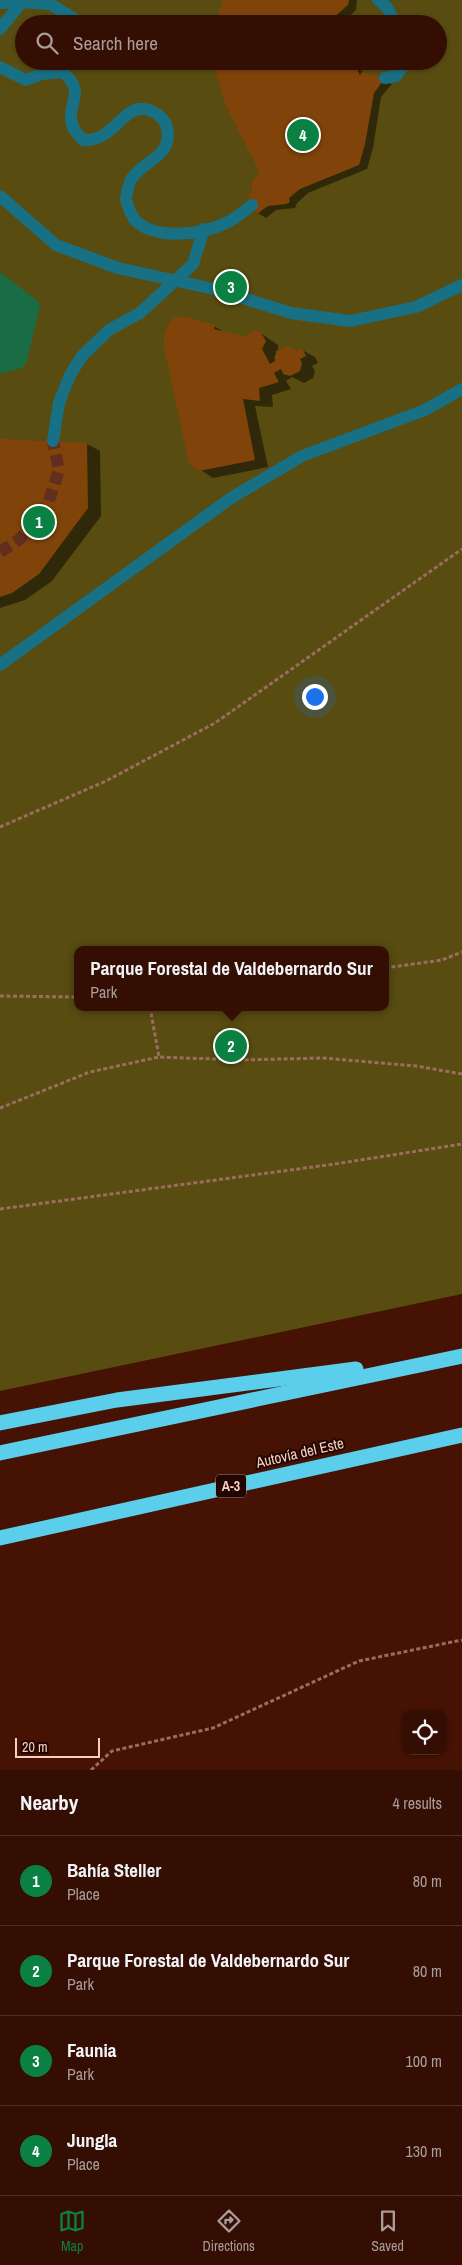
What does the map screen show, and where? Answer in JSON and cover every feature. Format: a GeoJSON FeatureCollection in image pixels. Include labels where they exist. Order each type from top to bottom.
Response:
{"type":"FeatureCollection","features":[{"type":"Feature","properties":{"kind":"highway"},"geometry":{"type":"LineString","coordinates":[[0,1422],[117,1400],[462,1356]]}},
{"type":"Feature","properties":{"kind":"highway"},"geometry":{"type":"LineString","coordinates":[[0,1454],[462,1356]]}},
{"type":"Feature","properties":{"kind":"highway","name":"Autovía del Este"},"geometry":{"type":"LineString","coordinates":[[0,1538],[462,1435]]}},
{"type":"Feature","properties":{"kind":"street"},"geometry":{"type":"LineString","coordinates":[[378,0],[386,6],[391,15]]}},
{"type":"Feature","properties":{"kind":"street"},"geometry":{"type":"LineString","coordinates":[[0,29],[22,2]]}},
{"type":"Feature","properties":{"kind":"street"},"geometry":{"type":"LineString","coordinates":[[0,3],[50,4],[68,15]]}},
{"type":"Feature","properties":{"kind":"street"},"geometry":{"type":"LineString","coordinates":[[0,67],[26,80],[42,74],[62,72],[69,78],[76,91],[71,121],[73,129],[83,140],[94,140],[104,136],[128,113],[140,109],[147,109],[160,115],[166,122],[168,141],[164,151],[132,178],[127,194],[128,208],[135,220],[159,231],[182,233],[227,222],[252,205]]}},
{"type":"Feature","properties":{"kind":"street"},"geometry":{"type":"LineString","coordinates":[[385,78],[396,76],[400,70]]}},
{"type":"Feature","properties":{"kind":"street"},"geometry":{"type":"LineString","coordinates":[[0,196],[56,245],[118,268],[174,282],[214,289],[291,313],[350,321],[416,307],[462,285]]}},
{"type":"Feature","properties":{"kind":"street"},"geometry":{"type":"LineString","coordinates":[[53,441],[59,403],[70,375],[82,356],[109,330],[140,313],[193,264],[204,229]]}},
{"type":"Feature","properties":{"kind":"street"},"geometry":{"type":"LineString","coordinates":[[0,666],[176,536],[231,498],[302,456],[425,410],[462,389]]}},
{"type":"Feature","properties":{"kind":"path"},"geometry":{"type":"LineString","coordinates":[[0,827],[106,781],[215,723],[462,549]]}},
{"type":"Feature","properties":{"kind":"path"},"geometry":{"type":"LineString","coordinates":[[389,967],[442,960],[462,952]]}},
{"type":"Feature","properties":{"kind":"path"},"geometry":{"type":"LineString","coordinates":[[0,996],[74,997]]}},
{"type":"Feature","properties":{"kind":"path"},"geometry":{"type":"LineString","coordinates":[[151,1011],[159,1057]]}},
{"type":"Feature","properties":{"kind":"path"},"geometry":{"type":"LineString","coordinates":[[0,1108],[90,1072],[159,1057],[241,1060],[323,1058],[416,1066],[462,1074]]}},
{"type":"Feature","properties":{"kind":"path"},"geometry":{"type":"LineString","coordinates":[[0,1210],[335,1164],[462,1144]]}},
{"type":"Feature","properties":{"kind":"path"},"geometry":{"type":"LineString","coordinates":[[92,1770],[112,1751],[213,1728],[360,1661],[462,1640]]}},
{"type":"Feature","properties":{"kind":"shaded area"},"geometry":{"type":"Polygon","coordinates":[[[0,0],[462,0],[462,1294],[0,1391],[0,0]]]}},
{"type":"Feature","properties":{"kind":"shaded area"},"geometry":{"type":"Polygon","coordinates":[[[0,272],[38,301],[40,306],[27,361],[22,368],[0,374],[0,272]]]}},
{"type":"Feature","properties":{"kind":"building"},"geometry":{"type":"Polygon","coordinates":[[[223,0],[349,0],[348,5],[336,15],[218,15],[223,0]]]}},
{"type":"Feature","properties":{"kind":"building"},"geometry":{"type":"Polygon","coordinates":[[[216,70],[358,70],[360,75],[362,72],[385,78],[374,93],[365,144],[359,165],[300,189],[289,198],[290,202],[268,206],[257,214],[248,197],[252,191],[251,184],[259,171],[225,104],[216,70]]]}},
{"type":"Feature","properties":{"kind":"building"},"geometry":{"type":"Polygon","coordinates":[[[182,316],[215,325],[214,329],[246,337],[253,331],[260,331],[266,341],[262,349],[270,364],[275,361],[276,351],[287,346],[296,351],[302,348],[306,356],[300,359],[302,363],[300,371],[290,376],[283,374],[281,369],[274,373],[279,382],[259,388],[260,401],[243,399],[255,460],[199,471],[189,464],[164,347],[164,335],[168,324],[172,319],[182,316]]]}},
{"type":"Feature","properties":{"kind":"building"},"geometry":{"type":"Polygon","coordinates":[[[0,439],[87,443],[88,508],[39,574],[12,593],[0,597],[0,439]]]}},
{"type":"Feature","properties":{"kind":"tunnel"},"geometry":{"type":"LineString","coordinates":[[0,552],[20,539],[48,504],[59,470],[53,441]]}},
{"type":"Feature","properties":{"kind":"place","name":"Jungla"},"geometry":{"type":"Point","coordinates":[303,135]}},
{"type":"Feature","properties":{"kind":"place","name":"Faunia"},"geometry":{"type":"Point","coordinates":[231,287]}},
{"type":"Feature","properties":{"kind":"place","name":"Bahía Steller"},"geometry":{"type":"Point","coordinates":[39,522]}},
{"type":"Feature","properties":{"kind":"place","name":"Parque Forestal de Valdebernardo Sur"},"geometry":{"type":"Point","coordinates":[231,1046]}}]}
